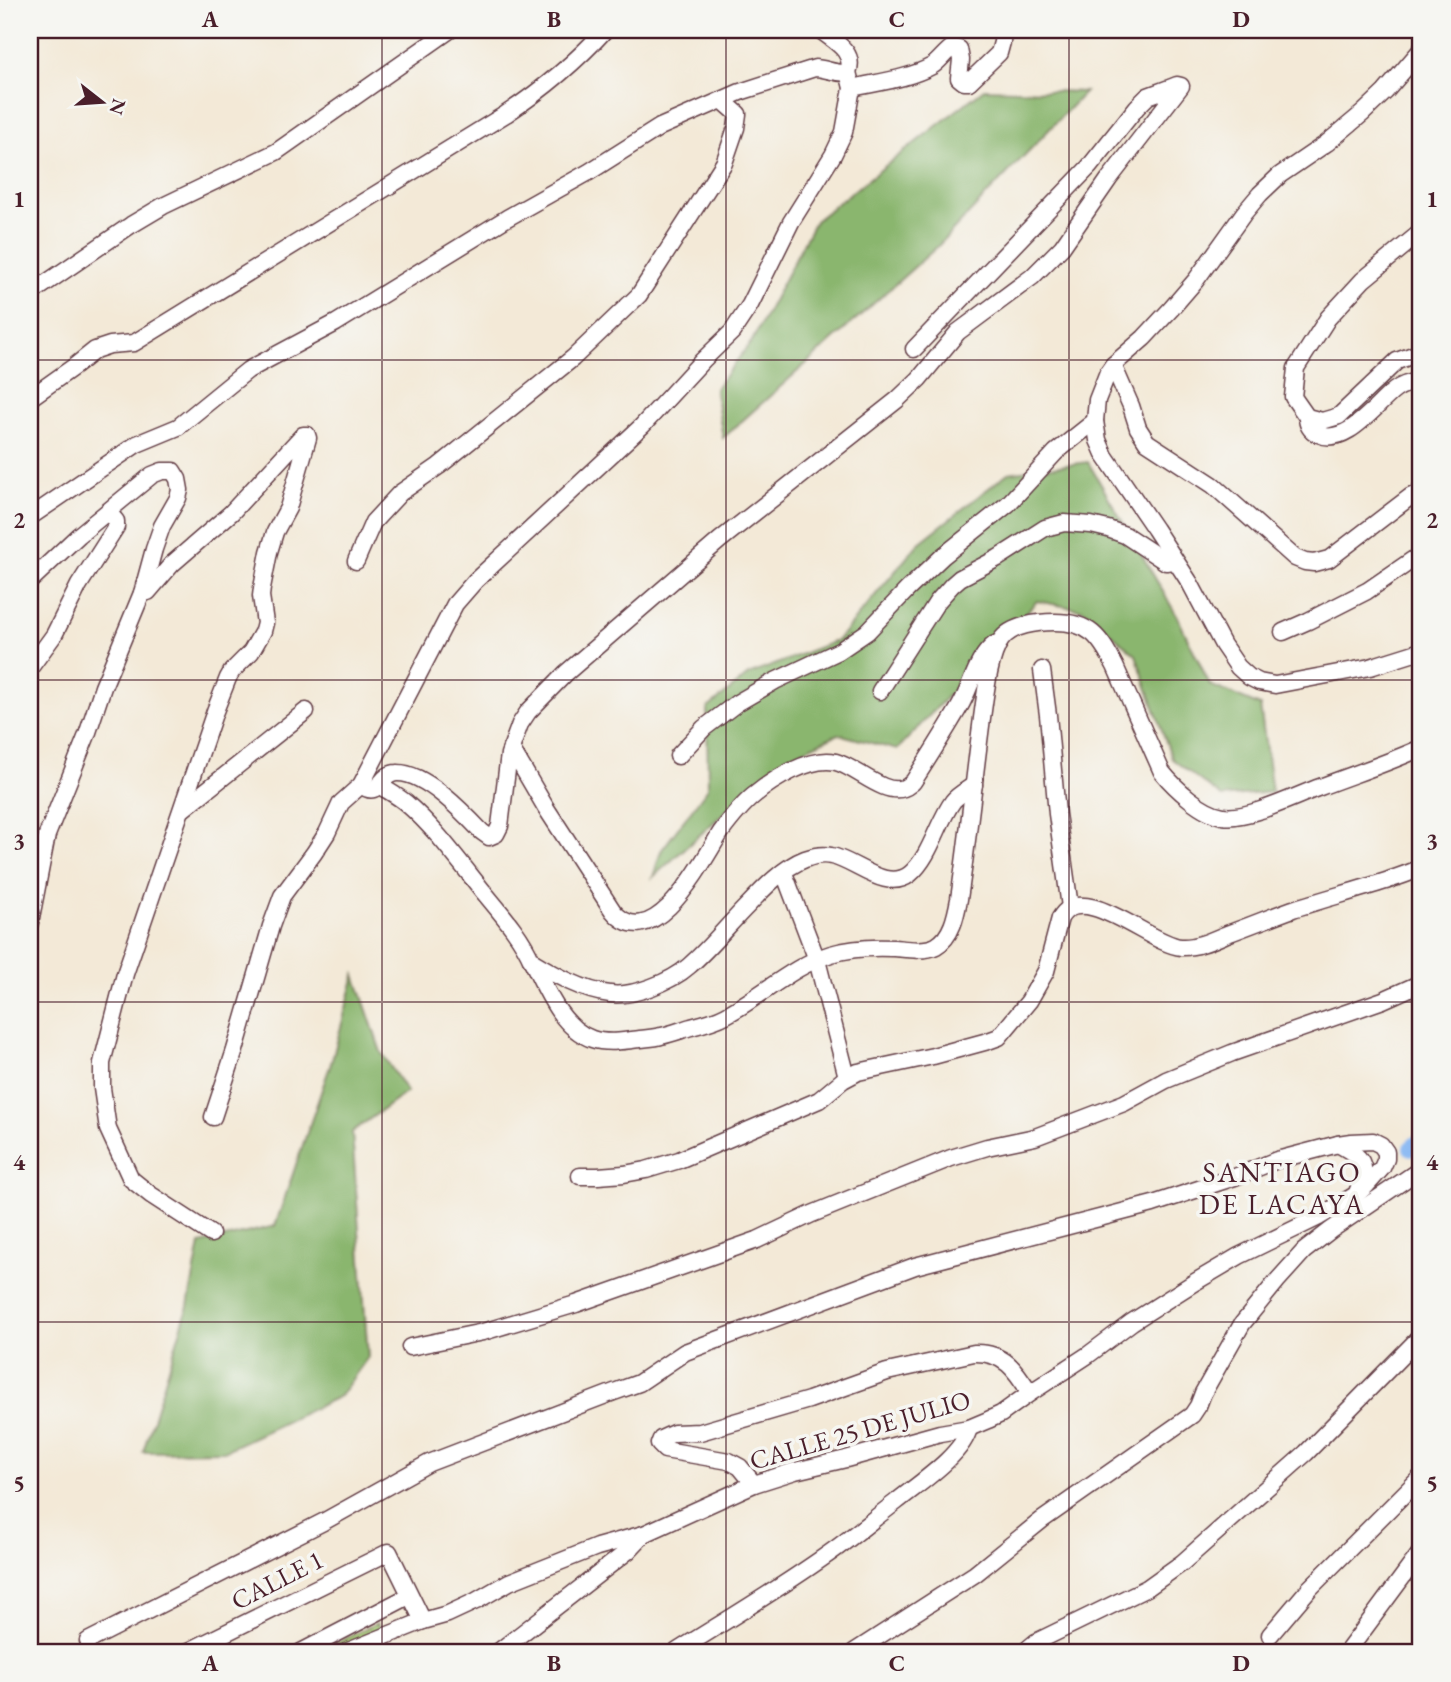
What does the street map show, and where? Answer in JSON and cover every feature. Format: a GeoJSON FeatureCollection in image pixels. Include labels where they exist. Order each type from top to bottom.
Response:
{"type":"FeatureCollection","features":[{"type":"Feature","properties":{"kind":"street"},"geometry":{"type":"LineString","coordinates":[[30,294],[163,206],[276,152],[450,30]]}},
{"type":"Feature","properties":{"kind":"street"},"geometry":{"type":"LineString","coordinates":[[30,398],[94,350],[110,345],[134,343],[506,114],[535,94],[591,46],[605,30]]}},
{"type":"Feature","properties":{"kind":"street"},"geometry":{"type":"LineString","coordinates":[[213,1117],[282,896],[321,843],[341,803],[361,785],[455,604],[475,581],[642,426],[732,332],[750,305],[791,222],[833,155],[844,132],[852,89],[848,72],[851,62],[847,52],[820,30]]}},
{"type":"Feature","properties":{"kind":"street"},"geometry":{"type":"LineString","coordinates":[[852,89],[916,73],[936,64],[945,52],[953,47],[959,49],[959,78],[968,82],[999,52],[1003,30]]}},
{"type":"Feature","properties":{"kind":"street"},"geometry":{"type":"LineString","coordinates":[[1421,50],[1363,113],[1280,175],[1260,194],[1196,280],[1144,338],[1113,365],[1097,400],[1095,421],[1098,440],[1105,456],[1190,583],[1223,645],[1248,677],[1275,685],[1370,667],[1421,651]]}},
{"type":"Feature","properties":{"kind":"street"},"geometry":{"type":"LineString","coordinates":[[30,517],[137,444],[178,427],[248,370],[336,323],[507,218],[589,173],[660,127],[740,92],[815,68],[848,72]]}},
{"type":"Feature","properties":{"kind":"street"},"geometry":{"type":"LineString","coordinates":[[361,785],[369,790],[377,788],[385,777],[393,773],[411,776],[441,793],[482,832],[493,836],[499,831],[511,748],[520,724],[528,712],[566,673],[720,540],[897,400],[919,379],[958,331],[1032,277],[1062,247],[1109,179],[1181,86],[1177,85],[1149,96],[1137,107],[1089,167],[914,349]]}},
{"type":"Feature","properties":{"kind":"street"},"geometry":{"type":"LineString","coordinates":[[356,561],[373,522],[400,493],[439,466],[573,358],[639,295],[724,163],[738,114],[722,100]]}},
{"type":"Feature","properties":{"kind":"street"},"geometry":{"type":"LineString","coordinates":[[1421,232],[1363,280],[1328,318],[1296,368],[1293,397],[1307,417],[1310,428],[1317,434],[1332,438],[1352,428],[1397,389],[1406,384],[1421,382]]}},
{"type":"Feature","properties":{"kind":"street"},"geometry":{"type":"LineString","coordinates":[[1307,417],[1322,421],[1339,416],[1396,361],[1421,352]]}},
{"type":"Feature","properties":{"kind":"street"},"geometry":{"type":"LineString","coordinates":[[1113,365],[1138,428],[1147,442],[1213,485],[1288,552],[1305,562],[1322,562],[1329,559],[1410,497],[1421,492]]}},
{"type":"Feature","properties":{"kind":"street"},"geometry":{"type":"LineString","coordinates":[[678,756],[704,729],[737,703],[775,681],[839,651],[867,632],[943,556],[1008,505],[1056,452],[1095,421]]}},
{"type":"Feature","properties":{"kind":"street"},"geometry":{"type":"LineString","coordinates":[[142,593],[148,592],[172,564],[231,513],[303,435],[307,435],[309,438],[288,508],[275,532],[264,575],[261,596],[265,623],[251,652],[228,678],[125,974],[102,1063],[102,1088],[108,1129],[131,1179],[211,1234]]}},
{"type":"Feature","properties":{"kind":"street"},"geometry":{"type":"LineString","coordinates":[[30,581],[79,535],[152,475],[173,471],[178,479],[178,498],[162,526],[142,593],[47,835],[30,923]]}},
{"type":"Feature","properties":{"kind":"street"},"geometry":{"type":"LineString","coordinates":[[30,668],[54,635],[79,585],[116,527],[116,521],[108,512]]}},
{"type":"Feature","properties":{"kind":"street"},"geometry":{"type":"LineString","coordinates":[[880,691],[937,602],[952,585],[1045,528],[1064,523],[1108,529],[1125,534],[1163,561],[1175,561]]}},
{"type":"Feature","properties":{"kind":"street"},"geometry":{"type":"LineString","coordinates":[[1283,632],[1367,591],[1421,554]]}},
{"type":"Feature","properties":{"kind":"street"},"geometry":{"type":"LineString","coordinates":[[511,748],[546,808],[613,911],[629,922],[641,924],[661,915],[676,900],[722,831],[752,797],[775,780],[818,762],[835,762],[885,787],[904,789],[914,782],[962,704],[983,657],[1007,634],[1036,624],[1065,622],[1086,627],[1092,632],[1107,651],[1162,772],[1194,802],[1223,816],[1241,816],[1259,810],[1421,748]]}},
{"type":"Feature","properties":{"kind":"street"},"geometry":{"type":"LineString","coordinates":[[379,785],[420,816],[499,911],[528,953],[567,1022],[591,1039],[628,1041],[662,1036],[711,1022],[738,1009],[782,978],[835,953],[848,950],[925,949],[936,946],[945,938],[960,900],[986,688],[1000,641]]}},
{"type":"Feature","properties":{"kind":"street"},"geometry":{"type":"LineString","coordinates":[[1042,670],[1070,907]]}},
{"type":"Feature","properties":{"kind":"street"},"geometry":{"type":"LineString","coordinates":[[183,809],[306,710]]}},
{"type":"Feature","properties":{"kind":"street"},"geometry":{"type":"LineString","coordinates":[[532,961],[569,980],[608,994],[620,995],[656,985],[687,968],[770,881],[804,859],[820,855],[833,856],[877,877],[897,880],[908,876],[919,864],[954,800],[974,785]]}},
{"type":"Feature","properties":{"kind":"street"},"geometry":{"type":"LineString","coordinates":[[580,1175],[624,1174],[679,1160],[819,1100],[833,1087],[858,1072],[933,1056],[999,1037],[1029,1001],[1046,971],[1060,918],[1070,907],[1085,905],[1104,911],[1166,943],[1181,947],[1207,942],[1291,910],[1421,869]]}},
{"type":"Feature","properties":{"kind":"street"},"geometry":{"type":"LineString","coordinates":[[783,873],[817,960],[848,1077]]}},
{"type":"Feature","properties":{"kind":"street"},"geometry":{"type":"LineString","coordinates":[[410,1347],[483,1332],[576,1304],[757,1240],[812,1214],[951,1158],[1035,1137],[1124,1103],[1167,1080],[1232,1053],[1383,1000],[1421,983]]}},
{"type":"Feature","properties":{"kind":"street","name":"CALLE 25 DE JULIO"},"geometry":{"type":"LineString","coordinates":[[346,1652],[449,1614],[515,1579],[597,1547],[644,1534],[754,1484],[794,1471],[969,1428],[1001,1414],[1132,1322],[1195,1282],[1357,1194],[1382,1168],[1386,1159],[1385,1150],[1379,1143],[1371,1141],[1338,1144]]}},
{"type":"Feature","properties":{"kind":"street"},"geometry":{"type":"LineString","coordinates":[[88,1641],[323,1522],[429,1462],[639,1383],[685,1352],[915,1266],[1153,1204],[1277,1160],[1338,1144],[1361,1161],[1363,1175],[1357,1194]]}},
{"type":"Feature","properties":{"kind":"street"},"geometry":{"type":"LineString","coordinates":[[854,1652],[975,1574],[1042,1520],[1192,1415],[1242,1324],[1304,1251],[1421,1168]]}},
{"type":"Feature","properties":{"kind":"street"},"geometry":{"type":"LineString","coordinates":[[1319,1217],[1331,1230]]}},
{"type":"Feature","properties":{"kind":"street"},"geometry":{"type":"LineString","coordinates":[[1024,1652],[1036,1643],[1147,1588],[1182,1563],[1306,1453],[1421,1336]]}},
{"type":"Feature","properties":{"kind":"street"},"geometry":{"type":"LineString","coordinates":[[754,1484],[740,1467],[730,1461],[665,1450],[659,1444],[661,1439],[674,1433],[700,1432],[809,1400],[887,1372],[974,1353],[994,1356],[1016,1370],[1030,1393]]}},
{"type":"Feature","properties":{"kind":"street"},"geometry":{"type":"LineString","coordinates":[[676,1652],[826,1556],[958,1450],[969,1428]]}},
{"type":"Feature","properties":{"kind":"street"},"geometry":{"type":"LineString","coordinates":[[1270,1635],[1309,1589],[1421,1477]]}},
{"type":"Feature","properties":{"kind":"street"},"geometry":{"type":"LineString","coordinates":[[498,1652],[628,1551],[644,1534]]}},
{"type":"Feature","properties":{"kind":"street","name":"CALLE 1"},"geometry":{"type":"LineString","coordinates":[[187,1652],[389,1552],[409,1596]]}},
{"type":"Feature","properties":{"kind":"street"},"geometry":{"type":"LineString","coordinates":[[1347,1652],[1421,1552]]}},
{"type":"Feature","properties":{"kind":"street"},"geometry":{"type":"LineString","coordinates":[[301,1652],[409,1596],[424,1621]]}},
{"type":"Feature","properties":{"kind":"green space"},"geometry":{"type":"Polygon","coordinates":[[[984,89],[1085,92],[938,246],[723,438],[715,389],[752,341],[815,221],[984,89]]]}},
{"type":"Feature","properties":{"kind":"green space"},"geometry":{"type":"Polygon","coordinates":[[[1088,462],[1177,616],[1210,685],[1260,706],[1272,792],[1222,797],[1172,759],[1136,655],[1084,610],[1037,601],[897,750],[838,734],[784,759],[653,877],[661,851],[708,788],[707,709],[748,675],[838,640],[918,544],[1008,473],[1088,462]]]}},
{"type":"Feature","properties":{"kind":"green space"},"geometry":{"type":"Polygon","coordinates":[[[355,975],[381,1052],[407,1092],[352,1132],[368,1357],[340,1396],[224,1451],[143,1452],[188,1306],[200,1244],[275,1226],[332,1060],[355,975]]]}},
{"type":"Feature","properties":{"kind":"green space"},"geometry":{"type":"Polygon","coordinates":[[[377,1623],[380,1629],[340,1652],[319,1652],[377,1623]]]}},
{"type":"Feature","properties":{"kind":"waterway"},"geometry":{"type":"LineString","coordinates":[[1411,1148],[1421,1140]]}},
{"type":"Feature","properties":{"kind":"district","name":"SANTIAGO DE LACAYA"},"geometry":{"type":"Point","coordinates":[1282,1188]}}]}
